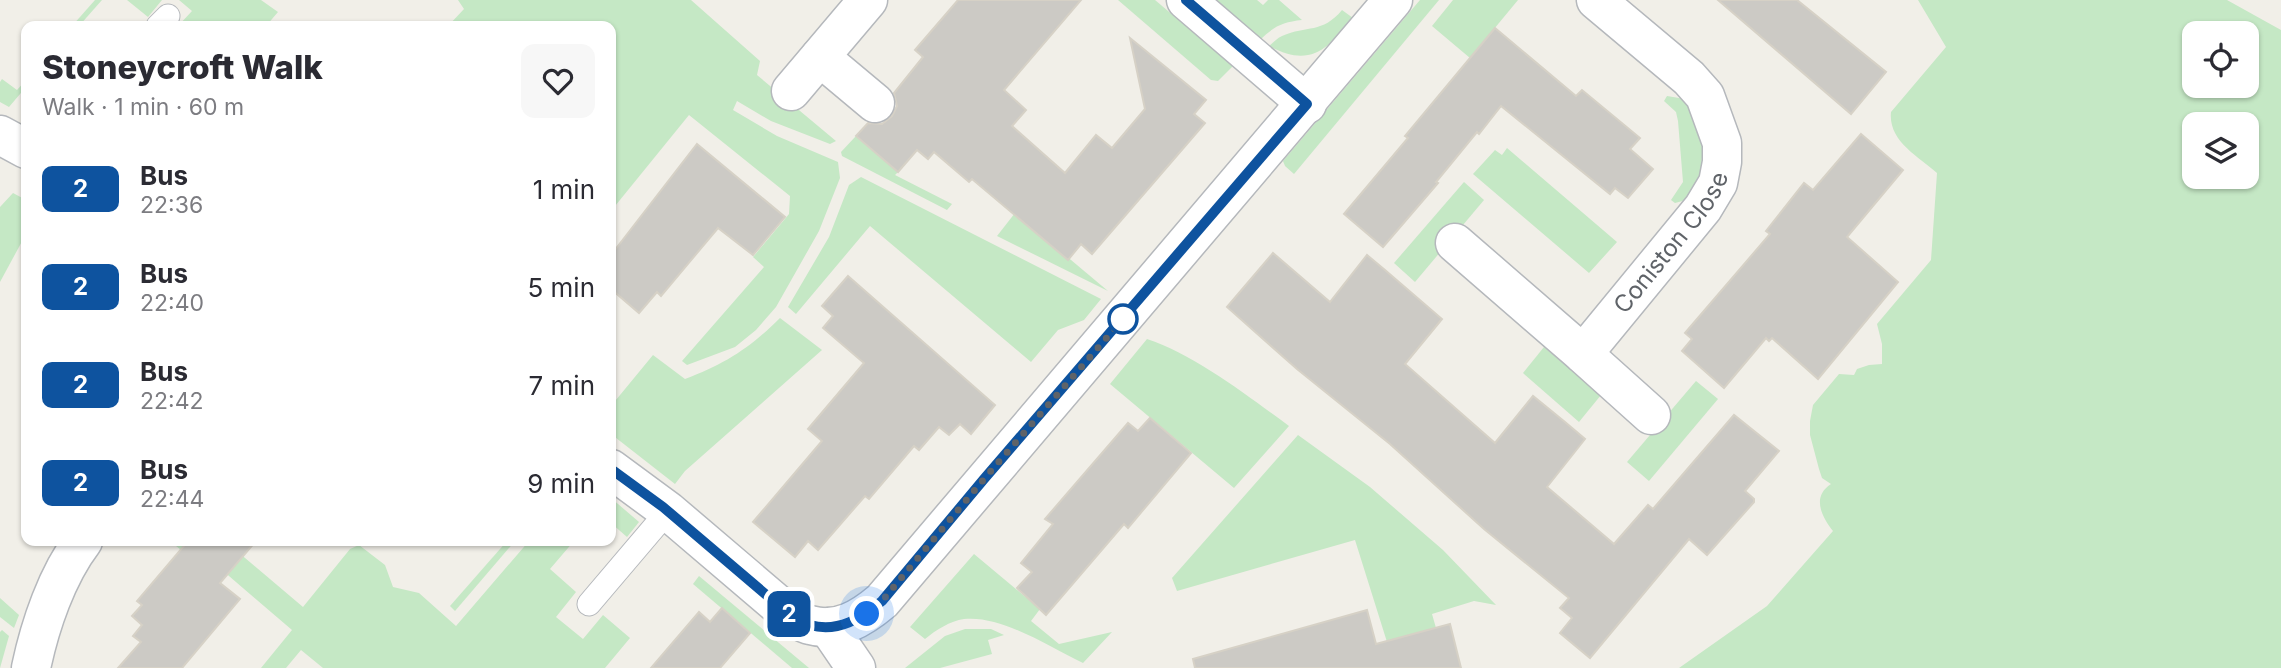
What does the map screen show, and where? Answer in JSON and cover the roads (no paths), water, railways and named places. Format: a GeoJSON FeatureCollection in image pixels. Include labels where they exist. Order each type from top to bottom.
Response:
{"type":"FeatureCollection","features":[{"type":"Feature","properties":{"kind":"street"},"geometry":{"type":"LineString","coordinates":[[790,91],[868,0]]}},
{"type":"Feature","properties":{"kind":"street"},"geometry":{"type":"LineString","coordinates":[[1186,0],[1307,104]]}},
{"type":"Feature","properties":{"kind":"street"},"geometry":{"type":"LineString","coordinates":[[616,473],[668,511],[790,615],[810,625],[828,627],[855,622],[882,601],[1393,0]]}},
{"type":"Feature","properties":{"kind":"street","name":"Coniston Close"},"geometry":{"type":"LineString","coordinates":[[1583,354],[1703,208],[1718,183],[1722,162],[1722,143],[1705,96],[1689,78],[1596,0]]}},
{"type":"Feature","properties":{"kind":"street"},"geometry":{"type":"LineString","coordinates":[[820,57],[875,103]]}},
{"type":"Feature","properties":{"kind":"street"},"geometry":{"type":"LineString","coordinates":[[0,135],[21,146]]}},
{"type":"Feature","properties":{"kind":"street"},"geometry":{"type":"LineString","coordinates":[[1455,243],[1651,415]]}},
{"type":"Feature","properties":{"kind":"street"},"geometry":{"type":"LineString","coordinates":[[31,668],[50,606],[79,546]]}},
{"type":"Feature","properties":{"kind":"street"},"geometry":{"type":"LineString","coordinates":[[828,627],[856,668]]}},
{"type":"Feature","properties":{"kind":"lane"},"geometry":{"type":"LineString","coordinates":[[589,604],[668,511]]}}]}
